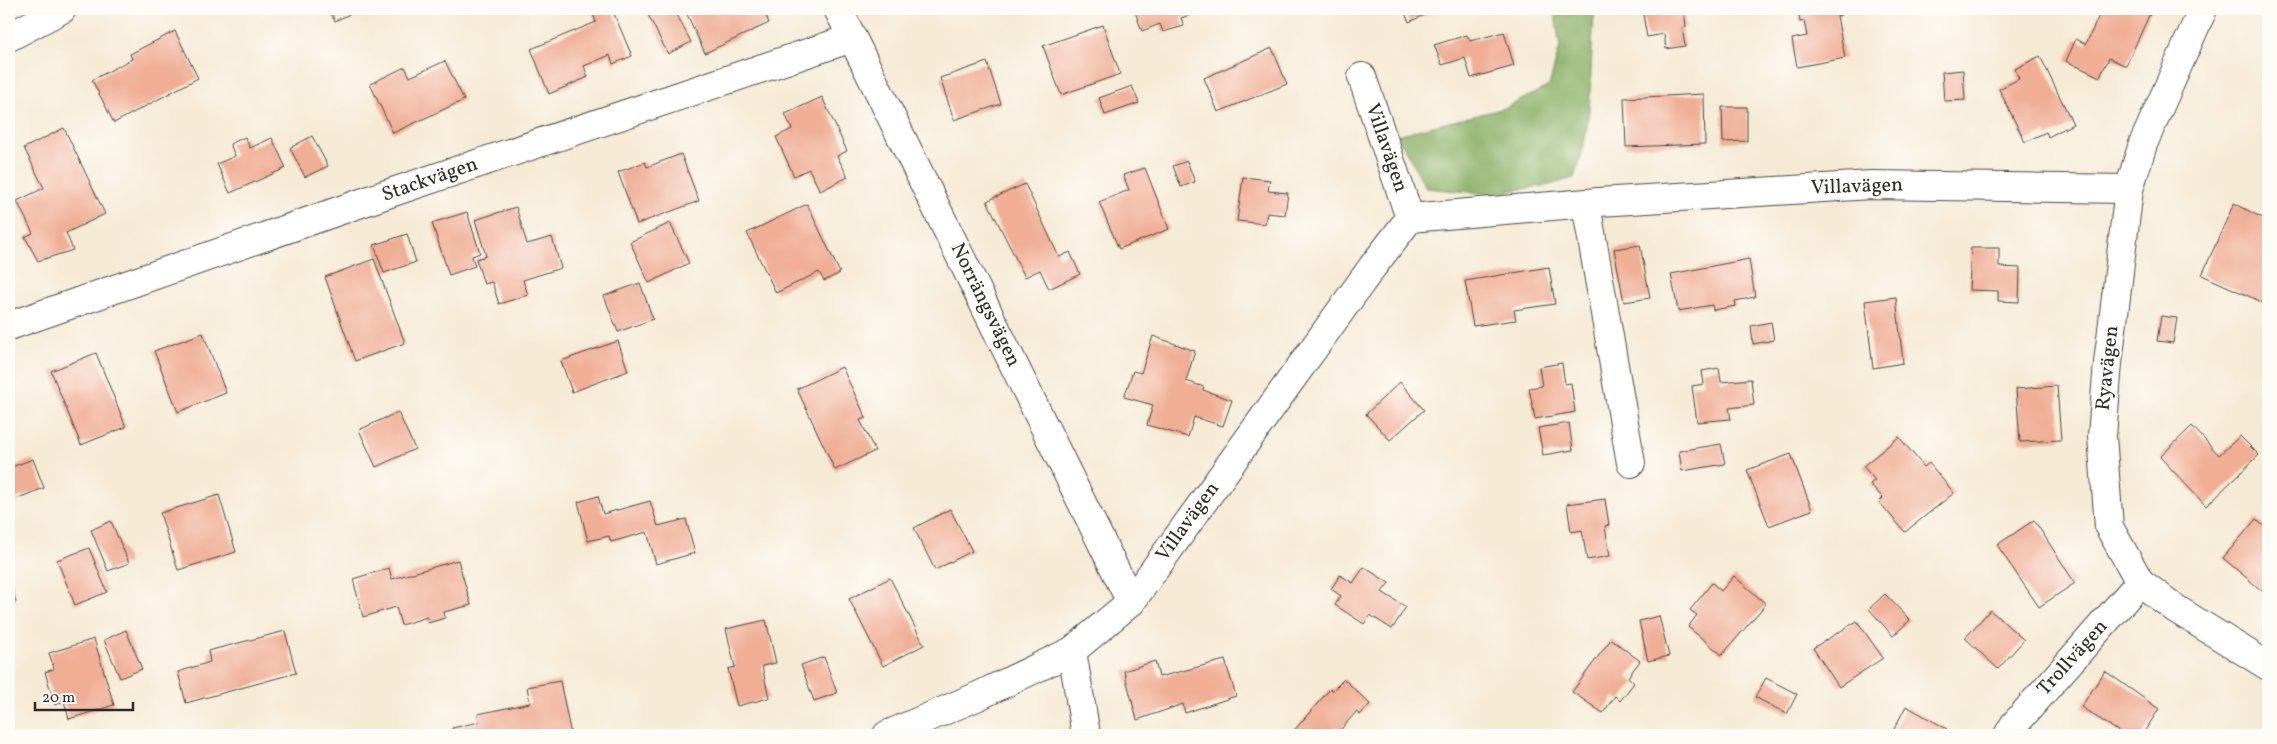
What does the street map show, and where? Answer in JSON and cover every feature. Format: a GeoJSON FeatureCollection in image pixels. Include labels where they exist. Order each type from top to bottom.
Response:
{"type":"FeatureCollection","features":[{"type":"Feature","properties":{"kind":"street"},"geometry":{"type":"LineString","coordinates":[[9,37],[62,9]]}},
{"type":"Feature","properties":{"kind":"street","name":"Norrängsvägen"},"geometry":{"type":"LineString","coordinates":[[838,9],[1131,602]]}},
{"type":"Feature","properties":{"kind":"street","name":"Ryavägen"},"geometry":{"type":"LineString","coordinates":[[2203,9],[2143,144],[2129,189],[2108,362],[2102,436],[2109,527],[2140,582],[2176,609],[2268,666]]}},
{"type":"Feature","properties":{"kind":"street","name":"Stackvägen"},"geometry":{"type":"LineString","coordinates":[[9,326],[393,192],[852,38]]}},
{"type":"Feature","properties":{"kind":"street","name":"Villavägen"},"geometry":{"type":"LineString","coordinates":[[1362,77],[1410,218]]}},
{"type":"Feature","properties":{"kind":"street","name":"Villavägen"},"geometry":{"type":"LineString","coordinates":[[887,735],[976,697],[1072,651],[1131,602],[1410,218],[1871,185],[2129,189]]}},
{"type":"Feature","properties":{"kind":"street"},"geometry":{"type":"LineString","coordinates":[[1586,204],[1631,463]]}},
{"type":"Feature","properties":{"kind":"street","name":"Trollvägen"},"geometry":{"type":"LineString","coordinates":[[2008,735],[2014,725],[2140,582]]}},
{"type":"Feature","properties":{"kind":"street"},"geometry":{"type":"LineString","coordinates":[[1072,651],[1086,735]]}},
{"type":"Feature","properties":{"kind":"green space"},"geometry":{"type":"Polygon","coordinates":[[[1554,9],[1595,9],[1586,137],[1574,178],[1549,185],[1490,194],[1426,188],[1397,135],[1505,108],[1549,86],[1560,46],[1554,9]]]}},
{"type":"Feature","properties":{"kind":"building"},"geometry":{"type":"Polygon","coordinates":[[[328,9],[360,9],[335,21],[328,9]]]}},
{"type":"Feature","properties":{"kind":"building"},"geometry":{"type":"Polygon","coordinates":[[[591,9],[612,9],[632,56],[613,64],[610,55],[584,66],[588,77],[549,94],[531,49],[596,22],[591,9]]]}},
{"type":"Feature","properties":{"kind":"building"},"geometry":{"type":"Polygon","coordinates":[[[645,9],[674,9],[691,42],[668,54],[645,9]]]}},
{"type":"Feature","properties":{"kind":"building"},"geometry":{"type":"Polygon","coordinates":[[[763,9],[769,23],[705,53],[685,10],[763,9]]]}},
{"type":"Feature","properties":{"kind":"building"},"geometry":{"type":"Polygon","coordinates":[[[1134,9],[1209,9],[1181,18],[1184,26],[1163,32],[1160,24],[1142,31],[1134,9]]]}},
{"type":"Feature","properties":{"kind":"building"},"geometry":{"type":"Polygon","coordinates":[[[1403,9],[1438,9],[1409,22],[1403,9]]]}},
{"type":"Feature","properties":{"kind":"building"},"geometry":{"type":"Polygon","coordinates":[[[1642,9],[1684,9],[1686,27],[1682,28],[1685,46],[1666,49],[1664,34],[1647,37],[1642,9]]]}},
{"type":"Feature","properties":{"kind":"building"},"geometry":{"type":"Polygon","coordinates":[[[1798,9],[1839,9],[1841,15],[1837,16],[1845,58],[1797,67],[1792,39],[1807,36],[1804,21],[1800,22],[1798,9]]]}},
{"type":"Feature","properties":{"kind":"building"},"geometry":{"type":"Polygon","coordinates":[[[2102,9],[2152,9],[2126,66],[2109,58],[2100,77],[2066,61],[2076,39],[2086,44],[2102,9]]]}},
{"type":"Feature","properties":{"kind":"building"},"geometry":{"type":"Polygon","coordinates":[[[1103,25],[1120,74],[1061,95],[1043,46],[1103,25]]]}},
{"type":"Feature","properties":{"kind":"building"},"geometry":{"type":"Polygon","coordinates":[[[175,31],[198,78],[114,123],[92,80],[132,59],[130,54],[175,31]]]}},
{"type":"Feature","properties":{"kind":"building"},"geometry":{"type":"Polygon","coordinates":[[[1504,32],[1514,66],[1471,78],[1465,58],[1442,65],[1434,45],[1467,35],[1470,41],[1504,32]]]}},
{"type":"Feature","properties":{"kind":"building"},"geometry":{"type":"Polygon","coordinates":[[[1272,48],[1287,84],[1218,112],[1204,78],[1272,48]]]}},
{"type":"Feature","properties":{"kind":"building"},"geometry":{"type":"Polygon","coordinates":[[[2040,56],[2073,124],[2048,137],[2046,132],[2025,142],[1999,89],[2019,79],[2015,69],[2040,56]]]}},
{"type":"Feature","properties":{"kind":"building"},"geometry":{"type":"Polygon","coordinates":[[[445,61],[464,100],[393,133],[370,84],[405,67],[410,77],[445,61]]]}},
{"type":"Feature","properties":{"kind":"building"},"geometry":{"type":"Polygon","coordinates":[[[987,62],[1001,104],[954,120],[940,78],[987,62]]]}},
{"type":"Feature","properties":{"kind":"building"},"geometry":{"type":"Polygon","coordinates":[[[1963,70],[1965,100],[1944,101],[1942,72],[1963,70]]]}},
{"type":"Feature","properties":{"kind":"building"},"geometry":{"type":"Polygon","coordinates":[[[1132,86],[1139,103],[1105,115],[1099,98],[1132,86]]]}},
{"type":"Feature","properties":{"kind":"building"},"geometry":{"type":"Polygon","coordinates":[[[1704,94],[1705,144],[1626,147],[1624,98],[1704,94]]]}},
{"type":"Feature","properties":{"kind":"building"},"geometry":{"type":"Polygon","coordinates":[[[822,97],[847,151],[837,156],[848,177],[820,191],[809,169],[794,176],[776,137],[792,129],[785,114],[822,97]]]}},
{"type":"Feature","properties":{"kind":"building"},"geometry":{"type":"Polygon","coordinates":[[[1722,107],[1747,107],[1747,141],[1723,142],[1722,107]]]}},
{"type":"Feature","properties":{"kind":"building"},"geometry":{"type":"Polygon","coordinates":[[[64,128],[105,214],[66,233],[73,250],[38,261],[25,237],[33,233],[17,201],[44,188],[24,148],[64,128]]]}},
{"type":"Feature","properties":{"kind":"building"},"geometry":{"type":"Polygon","coordinates":[[[312,136],[328,166],[305,177],[290,148],[312,136]]]}},
{"type":"Feature","properties":{"kind":"building"},"geometry":{"type":"Polygon","coordinates":[[[245,137],[250,148],[272,138],[286,168],[230,193],[217,164],[235,156],[230,144],[245,137]]]}},
{"type":"Feature","properties":{"kind":"building"},"geometry":{"type":"Polygon","coordinates":[[[681,154],[699,201],[637,224],[618,172],[645,162],[647,167],[681,154]]]}},
{"type":"Feature","properties":{"kind":"building"},"geometry":{"type":"Polygon","coordinates":[[[1187,161],[1195,182],[1181,187],[1173,166],[1187,161]]]}},
{"type":"Feature","properties":{"kind":"building"},"geometry":{"type":"Polygon","coordinates":[[[1145,168],[1169,229],[1119,249],[1099,202],[1129,190],[1123,175],[1145,168]]]}},
{"type":"Feature","properties":{"kind":"building"},"geometry":{"type":"Polygon","coordinates":[[[1243,177],[1270,180],[1268,191],[1288,193],[1285,215],[1267,213],[1265,224],[1237,221],[1243,177]]]}},
{"type":"Feature","properties":{"kind":"building"},"geometry":{"type":"Polygon","coordinates":[[[1025,184],[1059,257],[1070,252],[1080,274],[1049,289],[1040,270],[1025,277],[987,201],[1025,184]]]}},
{"type":"Feature","properties":{"kind":"building"},"geometry":{"type":"Polygon","coordinates":[[[2234,203],[2268,221],[2268,293],[2264,303],[2202,275],[2234,203]]]}},
{"type":"Feature","properties":{"kind":"building"},"geometry":{"type":"Polygon","coordinates":[[[807,204],[840,273],[824,281],[819,272],[776,293],[747,233],[807,204]]]}},
{"type":"Feature","properties":{"kind":"building"},"geometry":{"type":"Polygon","coordinates":[[[516,207],[527,244],[552,237],[561,268],[523,280],[528,295],[499,304],[492,282],[484,284],[476,259],[486,256],[475,220],[516,207]]]}},
{"type":"Feature","properties":{"kind":"building"},"geometry":{"type":"Polygon","coordinates":[[[467,212],[480,253],[472,256],[475,266],[449,275],[432,223],[467,212]]]}},
{"type":"Feature","properties":{"kind":"building"},"geometry":{"type":"Polygon","coordinates":[[[670,223],[689,263],[649,283],[630,242],[670,223]]]}},
{"type":"Feature","properties":{"kind":"building"},"geometry":{"type":"Polygon","coordinates":[[[407,234],[416,262],[384,273],[374,245],[407,234]]]}},
{"type":"Feature","properties":{"kind":"building"},"geometry":{"type":"Polygon","coordinates":[[[1640,245],[1650,298],[1624,302],[1614,249],[1640,245]]]}},
{"type":"Feature","properties":{"kind":"building"},"geometry":{"type":"Polygon","coordinates":[[[1971,248],[1999,248],[1999,267],[2020,268],[2019,302],[1998,301],[1998,291],[1969,290],[1971,248]]]}},
{"type":"Feature","properties":{"kind":"building"},"geometry":{"type":"Polygon","coordinates":[[[374,259],[405,343],[355,361],[325,277],[374,259]]]}},
{"type":"Feature","properties":{"kind":"building"},"geometry":{"type":"Polygon","coordinates":[[[1749,259],[1755,297],[1735,301],[1736,306],[1713,310],[1712,305],[1678,311],[1671,274],[1749,259]]]}},
{"type":"Feature","properties":{"kind":"building"},"geometry":{"type":"Polygon","coordinates":[[[1549,267],[1555,304],[1514,310],[1516,320],[1473,326],[1465,281],[1549,267]]]}},
{"type":"Feature","properties":{"kind":"building"},"geometry":{"type":"Polygon","coordinates":[[[640,283],[653,319],[618,332],[604,296],[640,283]]]}},
{"type":"Feature","properties":{"kind":"building"},"geometry":{"type":"Polygon","coordinates":[[[1896,297],[1903,363],[1873,368],[1865,301],[1896,297]]]}},
{"type":"Feature","properties":{"kind":"building"},"geometry":{"type":"Polygon","coordinates":[[[2161,316],[2177,318],[2173,343],[2157,341],[2161,316]]]}},
{"type":"Feature","properties":{"kind":"building"},"geometry":{"type":"Polygon","coordinates":[[[1771,322],[1774,340],[1753,344],[1751,326],[1771,322]]]}},
{"type":"Feature","properties":{"kind":"building"},"geometry":{"type":"Polygon","coordinates":[[[203,333],[226,393],[178,412],[154,351],[203,333]]]}},
{"type":"Feature","properties":{"kind":"building"},"geometry":{"type":"Polygon","coordinates":[[[1153,336],[1195,351],[1186,381],[1204,387],[1203,390],[1232,400],[1223,426],[1194,417],[1188,437],[1147,425],[1153,405],[1124,397],[1133,371],[1141,373],[1153,336]]]}},
{"type":"Feature","properties":{"kind":"building"},"geometry":{"type":"Polygon","coordinates":[[[618,341],[628,371],[572,392],[561,361],[618,341]]]}},
{"type":"Feature","properties":{"kind":"building"},"geometry":{"type":"Polygon","coordinates":[[[96,353],[126,427],[81,445],[51,371],[96,353]]]}},
{"type":"Feature","properties":{"kind":"building"},"geometry":{"type":"Polygon","coordinates":[[[1562,363],[1565,384],[1571,383],[1575,412],[1535,419],[1529,388],[1542,386],[1539,367],[1562,363]]]}},
{"type":"Feature","properties":{"kind":"building"},"geometry":{"type":"Polygon","coordinates":[[[842,367],[866,418],[860,420],[875,451],[835,470],[797,389],[842,367]]]}},
{"type":"Feature","properties":{"kind":"building"},"geometry":{"type":"Polygon","coordinates":[[[1719,368],[1721,382],[1751,379],[1754,405],[1729,408],[1731,419],[1697,422],[1692,386],[1704,384],[1702,371],[1719,368]]]}},
{"type":"Feature","properties":{"kind":"building"},"geometry":{"type":"Polygon","coordinates":[[[1400,382],[1424,410],[1390,440],[1366,414],[1400,382]]]}},
{"type":"Feature","properties":{"kind":"building"},"geometry":{"type":"Polygon","coordinates":[[[2057,386],[2061,440],[2020,442],[2016,389],[2057,386]]]}},
{"type":"Feature","properties":{"kind":"building"},"geometry":{"type":"Polygon","coordinates":[[[398,412],[415,449],[376,467],[359,430],[398,412]]]}},
{"type":"Feature","properties":{"kind":"building"},"geometry":{"type":"Polygon","coordinates":[[[1569,423],[1573,450],[1543,455],[1538,428],[1569,423]]]}},
{"type":"Feature","properties":{"kind":"building"},"geometry":{"type":"Polygon","coordinates":[[[2192,426],[2219,455],[2240,436],[2259,455],[2206,506],[2160,457],[2192,426]]]}},
{"type":"Feature","properties":{"kind":"building"},"geometry":{"type":"Polygon","coordinates":[[[1899,437],[1924,467],[1929,463],[1954,493],[1905,532],[1879,502],[1883,498],[1870,484],[1875,480],[1863,466],[1899,437]]]}},
{"type":"Feature","properties":{"kind":"building"},"geometry":{"type":"Polygon","coordinates":[[[1721,444],[1725,464],[1682,471],[1679,451],[1721,444]]]}},
{"type":"Feature","properties":{"kind":"building"},"geometry":{"type":"Polygon","coordinates":[[[1791,454],[1812,510],[1769,526],[1747,470],[1791,454]]]}},
{"type":"Feature","properties":{"kind":"building"},"geometry":{"type":"Polygon","coordinates":[[[33,459],[44,488],[13,500],[9,487],[9,468],[33,459]]]}},
{"type":"Feature","properties":{"kind":"building"},"geometry":{"type":"Polygon","coordinates":[[[219,495],[236,552],[178,570],[160,513],[219,495]]]}},
{"type":"Feature","properties":{"kind":"building"},"geometry":{"type":"Polygon","coordinates":[[[598,496],[603,514],[650,501],[658,526],[686,519],[695,553],[656,564],[647,532],[611,542],[609,536],[588,541],[578,502],[598,496]]]}},
{"type":"Feature","properties":{"kind":"building"},"geometry":{"type":"Polygon","coordinates":[[[1605,499],[1609,525],[1605,526],[1610,556],[1587,560],[1582,530],[1571,532],[1567,504],[1605,499]]]}},
{"type":"Feature","properties":{"kind":"building"},"geometry":{"type":"Polygon","coordinates":[[[950,509],[972,551],[935,570],[914,528],[950,509]]]}},
{"type":"Feature","properties":{"kind":"building"},"geometry":{"type":"Polygon","coordinates":[[[2256,519],[2268,530],[2268,596],[2223,558],[2256,519]]]}},
{"type":"Feature","properties":{"kind":"building"},"geometry":{"type":"Polygon","coordinates":[[[2034,520],[2075,583],[2039,607],[1997,545],[2034,520]]]}},
{"type":"Feature","properties":{"kind":"building"},"geometry":{"type":"Polygon","coordinates":[[[111,521],[129,563],[108,571],[91,530],[111,521]]]}},
{"type":"Feature","properties":{"kind":"building"},"geometry":{"type":"Polygon","coordinates":[[[89,548],[107,592],[75,605],[57,560],[89,548]]]}},
{"type":"Feature","properties":{"kind":"building"},"geometry":{"type":"Polygon","coordinates":[[[458,560],[471,605],[444,612],[445,618],[428,623],[427,617],[401,625],[396,607],[363,617],[353,579],[389,568],[392,579],[458,560]]]}},
{"type":"Feature","properties":{"kind":"building"},"geometry":{"type":"Polygon","coordinates":[[[1364,567],[1389,583],[1382,592],[1406,607],[1392,629],[1370,615],[1364,624],[1335,605],[1341,596],[1331,589],[1340,575],[1353,583],[1364,567]]]}},
{"type":"Feature","properties":{"kind":"building"},"geometry":{"type":"Polygon","coordinates":[[[1734,576],[1766,604],[1722,655],[1688,627],[1697,615],[1690,610],[1712,583],[1721,591],[1734,576]]]}},
{"type":"Feature","properties":{"kind":"building"},"geometry":{"type":"Polygon","coordinates":[[[9,577],[16,602],[9,604],[9,577]]]}},
{"type":"Feature","properties":{"kind":"building"},"geometry":{"type":"Polygon","coordinates":[[[890,578],[924,645],[883,666],[849,599],[890,578]]]}},
{"type":"Feature","properties":{"kind":"building"},"geometry":{"type":"Polygon","coordinates":[[[1885,594],[1910,620],[1893,636],[1869,609],[1885,594]]]}},
{"type":"Feature","properties":{"kind":"building"},"geometry":{"type":"Polygon","coordinates":[[[1990,610],[2024,640],[1998,669],[1965,638],[1990,610]]]}},
{"type":"Feature","properties":{"kind":"building"},"geometry":{"type":"Polygon","coordinates":[[[1659,616],[1669,656],[1648,661],[1639,621],[1659,616]]]}},
{"type":"Feature","properties":{"kind":"building"},"geometry":{"type":"Polygon","coordinates":[[[766,620],[776,663],[762,666],[769,698],[737,706],[728,669],[735,667],[726,629],[766,620]]]}},
{"type":"Feature","properties":{"kind":"building"},"geometry":{"type":"Polygon","coordinates":[[[1857,621],[1883,658],[1839,687],[1813,648],[1857,621]]]}},
{"type":"Feature","properties":{"kind":"building"},"geometry":{"type":"Polygon","coordinates":[[[126,630],[142,669],[120,678],[104,640],[126,630]]]}},
{"type":"Feature","properties":{"kind":"building"},"geometry":{"type":"Polygon","coordinates":[[[285,631],[296,673],[186,703],[178,672],[210,662],[208,651],[285,631]]]}},
{"type":"Feature","properties":{"kind":"building"},"geometry":{"type":"Polygon","coordinates":[[[94,639],[114,705],[69,719],[64,701],[55,705],[45,672],[54,669],[49,653],[94,639]]]}},
{"type":"Feature","properties":{"kind":"building"},"geometry":{"type":"Polygon","coordinates":[[[1611,639],[1640,661],[1628,677],[1634,683],[1620,701],[1615,696],[1603,713],[1572,692],[1611,639]]]}},
{"type":"Feature","properties":{"kind":"building"},"geometry":{"type":"Polygon","coordinates":[[[824,657],[837,693],[814,701],[801,665],[824,657]]]}},
{"type":"Feature","properties":{"kind":"building"},"geometry":{"type":"Polygon","coordinates":[[[1225,660],[1236,696],[1185,713],[1183,704],[1137,720],[1124,671],[1155,661],[1159,677],[1225,660]]]}},
{"type":"Feature","properties":{"kind":"building"},"geometry":{"type":"Polygon","coordinates":[[[2105,671],[2159,709],[2142,735],[2124,735],[2081,707],[2105,671]]]}},
{"type":"Feature","properties":{"kind":"building"},"geometry":{"type":"Polygon","coordinates":[[[1766,678],[1797,694],[1787,714],[1755,697],[1766,678]]]}},
{"type":"Feature","properties":{"kind":"building"},"geometry":{"type":"Polygon","coordinates":[[[1344,679],[1370,704],[1360,715],[1356,712],[1336,735],[1290,735],[1330,689],[1332,691],[1344,679]]]}},
{"type":"Feature","properties":{"kind":"building"},"geometry":{"type":"Polygon","coordinates":[[[560,681],[571,735],[454,735],[452,728],[479,722],[478,714],[530,703],[527,687],[560,681]]]}},
{"type":"Feature","properties":{"kind":"building"},"geometry":{"type":"Polygon","coordinates":[[[1906,706],[1947,729],[1944,735],[1891,735],[1906,706]]]}}]}
